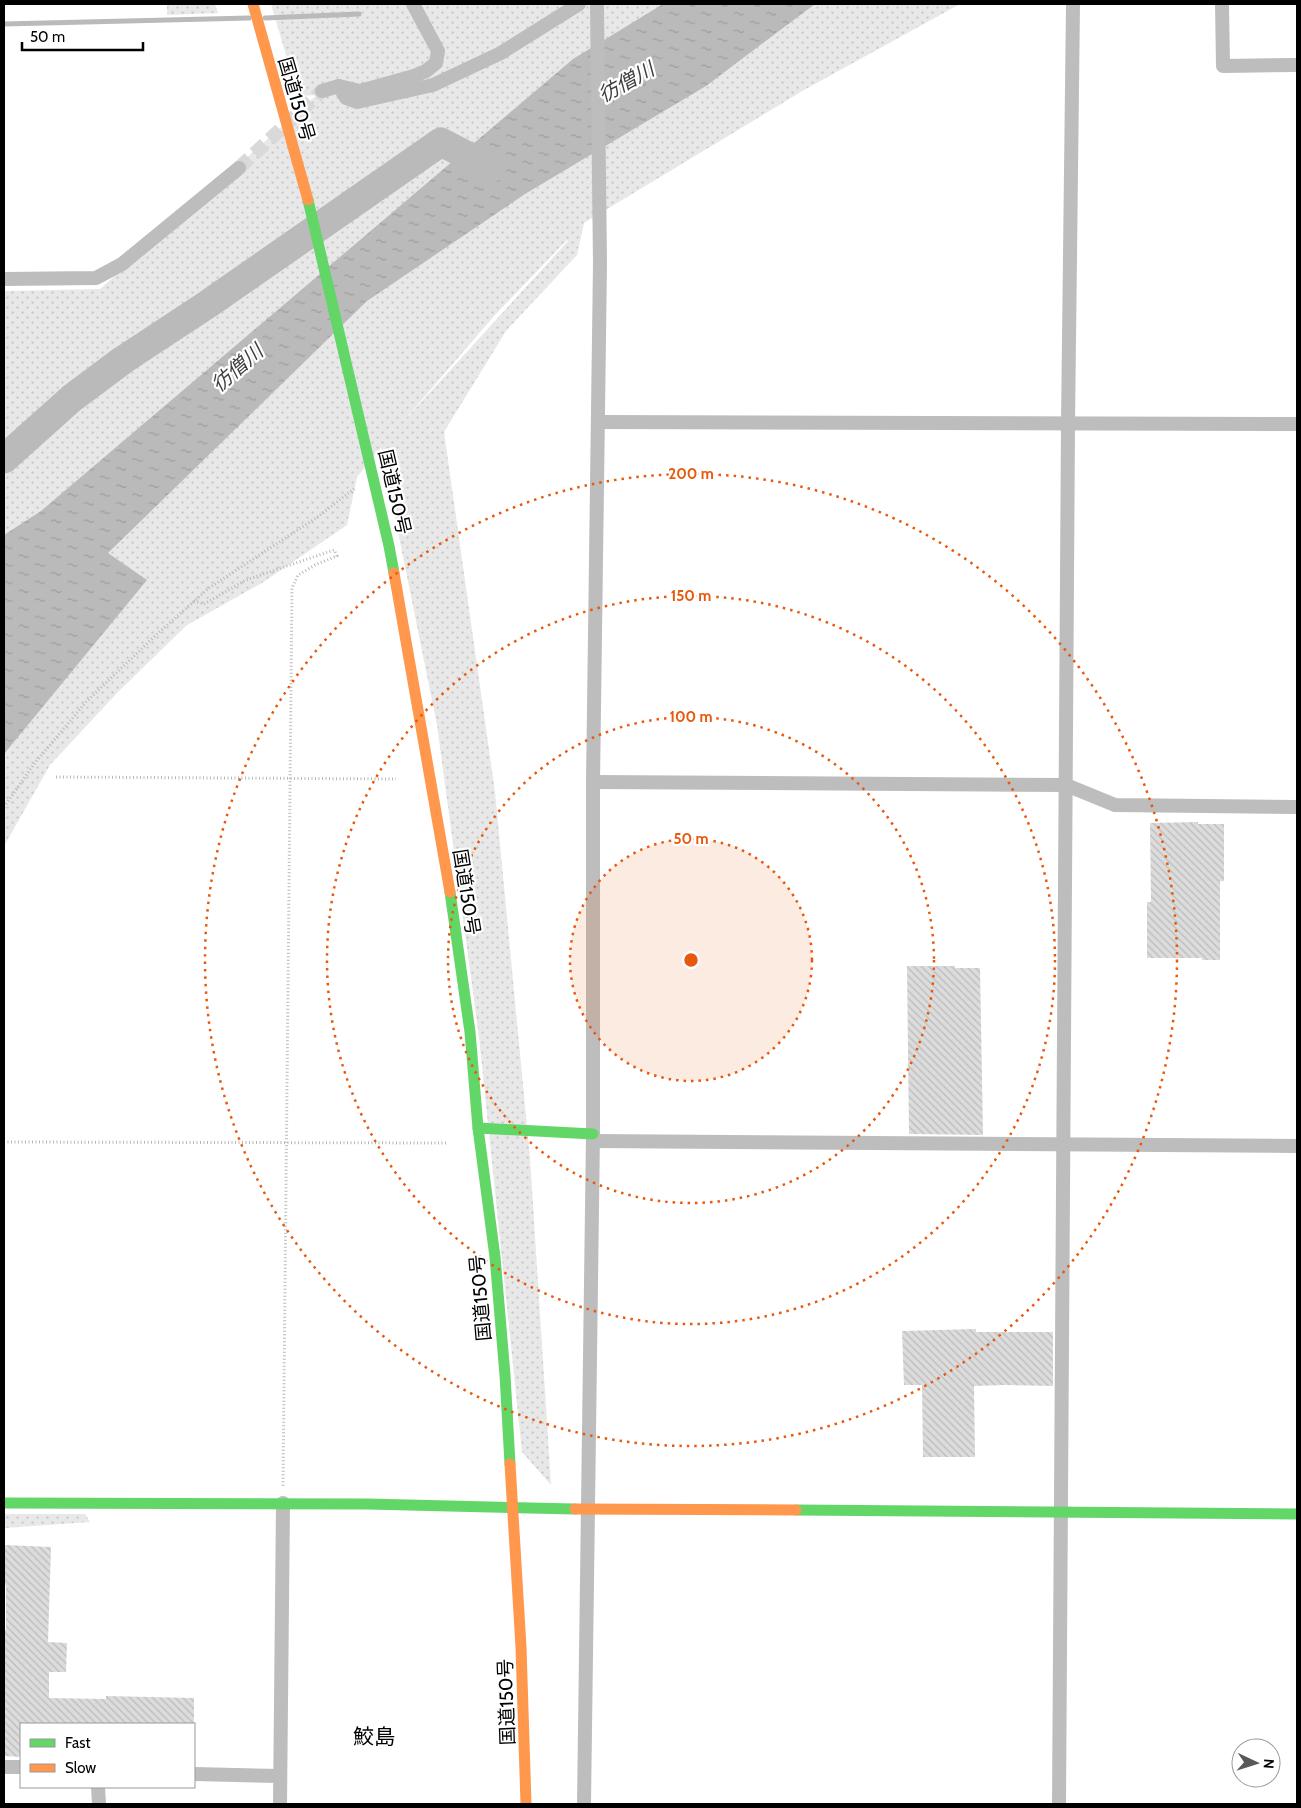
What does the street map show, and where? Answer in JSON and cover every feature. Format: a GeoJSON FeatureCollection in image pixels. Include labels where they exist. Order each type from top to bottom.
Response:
{"type":"FeatureCollection","features":[{"type":"Feature","properties":{"kind":"main road","name":"国道150号"},"geometry":{"type":"LineString","coordinates":[[252,4],[307,197],[373,474],[389,546],[434,796],[464,994],[478,1128],[495,1257],[505,1375],[525,1717],[526,1804]]}},
{"type":"Feature","properties":{"kind":"main road"},"geometry":{"type":"LineString","coordinates":[[478,1128],[593,1138]]}},
{"type":"Feature","properties":{"kind":"main road"},"geometry":{"type":"LineString","coordinates":[[4,1503],[283,1503],[513,1506],[587,1509],[1297,1514]]}},
{"type":"Feature","properties":{"kind":"street"},"geometry":{"type":"LineString","coordinates":[[322,90],[339,86],[360,91],[426,72],[436,63],[438,51],[413,4]]}},
{"type":"Feature","properties":{"kind":"street"},"geometry":{"type":"LineString","coordinates":[[339,86],[346,98],[357,102],[433,85],[501,53],[579,4]]}},
{"type":"Feature","properties":{"kind":"street"},"geometry":{"type":"LineString","coordinates":[[584,1804],[593,1138],[593,782],[600,223],[597,4]]}},
{"type":"Feature","properties":{"kind":"street"},"geometry":{"type":"LineString","coordinates":[[1059,1804],[1068,424],[1073,4]]}},
{"type":"Feature","properties":{"kind":"street"},"geometry":{"type":"LineString","coordinates":[[1222,4],[1223,66],[1297,65]]}},
{"type":"Feature","properties":{"kind":"street"},"geometry":{"type":"LineString","coordinates":[[4,279],[96,278],[122,264],[239,168]]}},
{"type":"Feature","properties":{"kind":"street"},"geometry":{"type":"LineString","coordinates":[[598,422],[1297,424]]}},
{"type":"Feature","properties":{"kind":"street"},"geometry":{"type":"LineString","coordinates":[[593,782],[1066,785],[1114,805],[1297,807]]}},
{"type":"Feature","properties":{"kind":"street"},"geometry":{"type":"LineString","coordinates":[[593,1138],[1297,1146]]}},
{"type":"Feature","properties":{"kind":"street"},"geometry":{"type":"LineString","coordinates":[[280,1804],[283,1503]]}},
{"type":"Feature","properties":{"kind":"street"},"geometry":{"type":"LineString","coordinates":[[4,1767],[20,1768]]}},
{"type":"Feature","properties":{"kind":"street"},"geometry":{"type":"LineString","coordinates":[[195,1774],[280,1776]]}},
{"type":"Feature","properties":{"kind":"street"},"geometry":{"type":"LineString","coordinates":[[98,1788],[99,1804]]}},
{"type":"Feature","properties":{"kind":"path"},"geometry":{"type":"LineString","coordinates":[[4,807],[34,764],[86,702],[194,601],[210,588],[319,516],[373,474]]}},
{"type":"Feature","properties":{"kind":"path"},"geometry":{"type":"LineString","coordinates":[[194,601],[204,604],[246,580],[334,550],[337,556],[315,565],[298,575],[292,588],[283,1503]]}},
{"type":"Feature","properties":{"kind":"path"},"geometry":{"type":"LineString","coordinates":[[56,777],[396,780]]}},
{"type":"Feature","properties":{"kind":"path"},"geometry":{"type":"LineString","coordinates":[[4,1142],[448,1143]]}},
{"type":"Feature","properties":{"kind":"shaded area"},"geometry":{"type":"Polygon","coordinates":[[[167,4],[215,4],[218,13],[167,15],[167,4]]]}},
{"type":"Feature","properties":{"kind":"shaded area"},"geometry":{"type":"Polygon","coordinates":[[[271,4],[406,4],[435,61],[414,4],[960,4],[804,90],[584,223],[577,255],[506,331],[444,432],[495,792],[530,1158],[551,1485],[522,1452],[479,1037],[437,725],[381,448],[357,477],[347,525],[262,583],[187,625],[118,692],[50,765],[4,846],[4,291],[100,289],[317,95],[298,96],[271,4]],[[568,241],[494,316],[402,423],[568,241]]]}},
{"type":"Feature","properties":{"kind":"shaded area"},"geometry":{"type":"Polygon","coordinates":[[[4,1514],[85,1514],[90,1522],[4,1528],[4,1514]]]}},
{"type":"Feature","properties":{"kind":"water"},"geometry":{"type":"Polygon","coordinates":[[[663,4],[815,4],[706,86],[525,194],[367,301],[108,553],[147,580],[4,754],[4,535],[41,511],[573,59],[663,4]]]}},
{"type":"Feature","properties":{"kind":"building"},"geometry":{"type":"Polygon","coordinates":[[[1198,822],[1198,824],[1224,824],[1224,881],[1220,881],[1220,960],[1202,960],[1202,958],[1147,958],[1147,902],[1151,902],[1150,823],[1198,822]]]}},
{"type":"Feature","properties":{"kind":"building"},"geometry":{"type":"Polygon","coordinates":[[[907,966],[980,968],[983,1135],[909,1134],[907,966]]]}},
{"type":"Feature","properties":{"kind":"building"},"geometry":{"type":"Polygon","coordinates":[[[976,1329],[976,1332],[1053,1332],[1053,1386],[974,1386],[975,1457],[923,1457],[922,1385],[904,1385],[902,1331],[976,1329]]]}},
{"type":"Feature","properties":{"kind":"building"},"geometry":{"type":"Polygon","coordinates":[[[4,1545],[51,1547],[48,1642],[67,1643],[66,1672],[49,1672],[49,1698],[106,1699],[106,1696],[194,1698],[194,1723],[20,1723],[20,1757],[4,1756],[6,1585],[4,1585],[4,1545]]]}},
{"type":"Feature","properties":{"kind":"waterway"},"geometry":{"type":"LineString","coordinates":[[265,18],[359,14]]}},
{"type":"Feature","properties":{"kind":"waterway"},"geometry":{"type":"LineString","coordinates":[[4,24],[249,18]]}},
{"type":"Feature","properties":{"kind":"waterway","name":"彷僧川"},"geometry":{"type":"LineString","coordinates":[[4,459],[72,398],[123,360],[208,304],[441,142],[491,168]]}},
{"type":"Feature","properties":{"kind":"tunnel"},"geometry":{"type":"LineString","coordinates":[[239,168],[322,91]]}},
{"type":"Feature","properties":{"kind":"traffic: fast"},"geometry":{"type":"LineString","coordinates":[[308,200],[394,573]]}},
{"type":"Feature","properties":{"kind":"traffic: fast"},"geometry":{"type":"LineString","coordinates":[[450,892],[470,1032],[478,1128],[495,1257],[510,1464]]}},
{"type":"Feature","properties":{"kind":"traffic: fast"},"geometry":{"type":"LineString","coordinates":[[478,1128],[593,1134]]}},
{"type":"Feature","properties":{"kind":"traffic: fast"},"geometry":{"type":"LineString","coordinates":[[4,1503],[368,1504],[575,1509]]}},
{"type":"Feature","properties":{"kind":"traffic: fast"},"geometry":{"type":"LineString","coordinates":[[796,1510],[1297,1514]]}},
{"type":"Feature","properties":{"kind":"traffic: slow"},"geometry":{"type":"LineString","coordinates":[[253,4],[308,200]]}},
{"type":"Feature","properties":{"kind":"traffic: slow"},"geometry":{"type":"LineString","coordinates":[[394,573],[450,892]]}},
{"type":"Feature","properties":{"kind":"traffic: slow"},"geometry":{"type":"LineString","coordinates":[[510,1464],[521,1647],[526,1804]]}},
{"type":"Feature","properties":{"kind":"traffic: slow"},"geometry":{"type":"LineString","coordinates":[[575,1509],[796,1510]]}},
{"type":"Feature","properties":{"kind":"district","name":"鮫島"},"geometry":{"type":"Point","coordinates":[374,1737]}}]}
